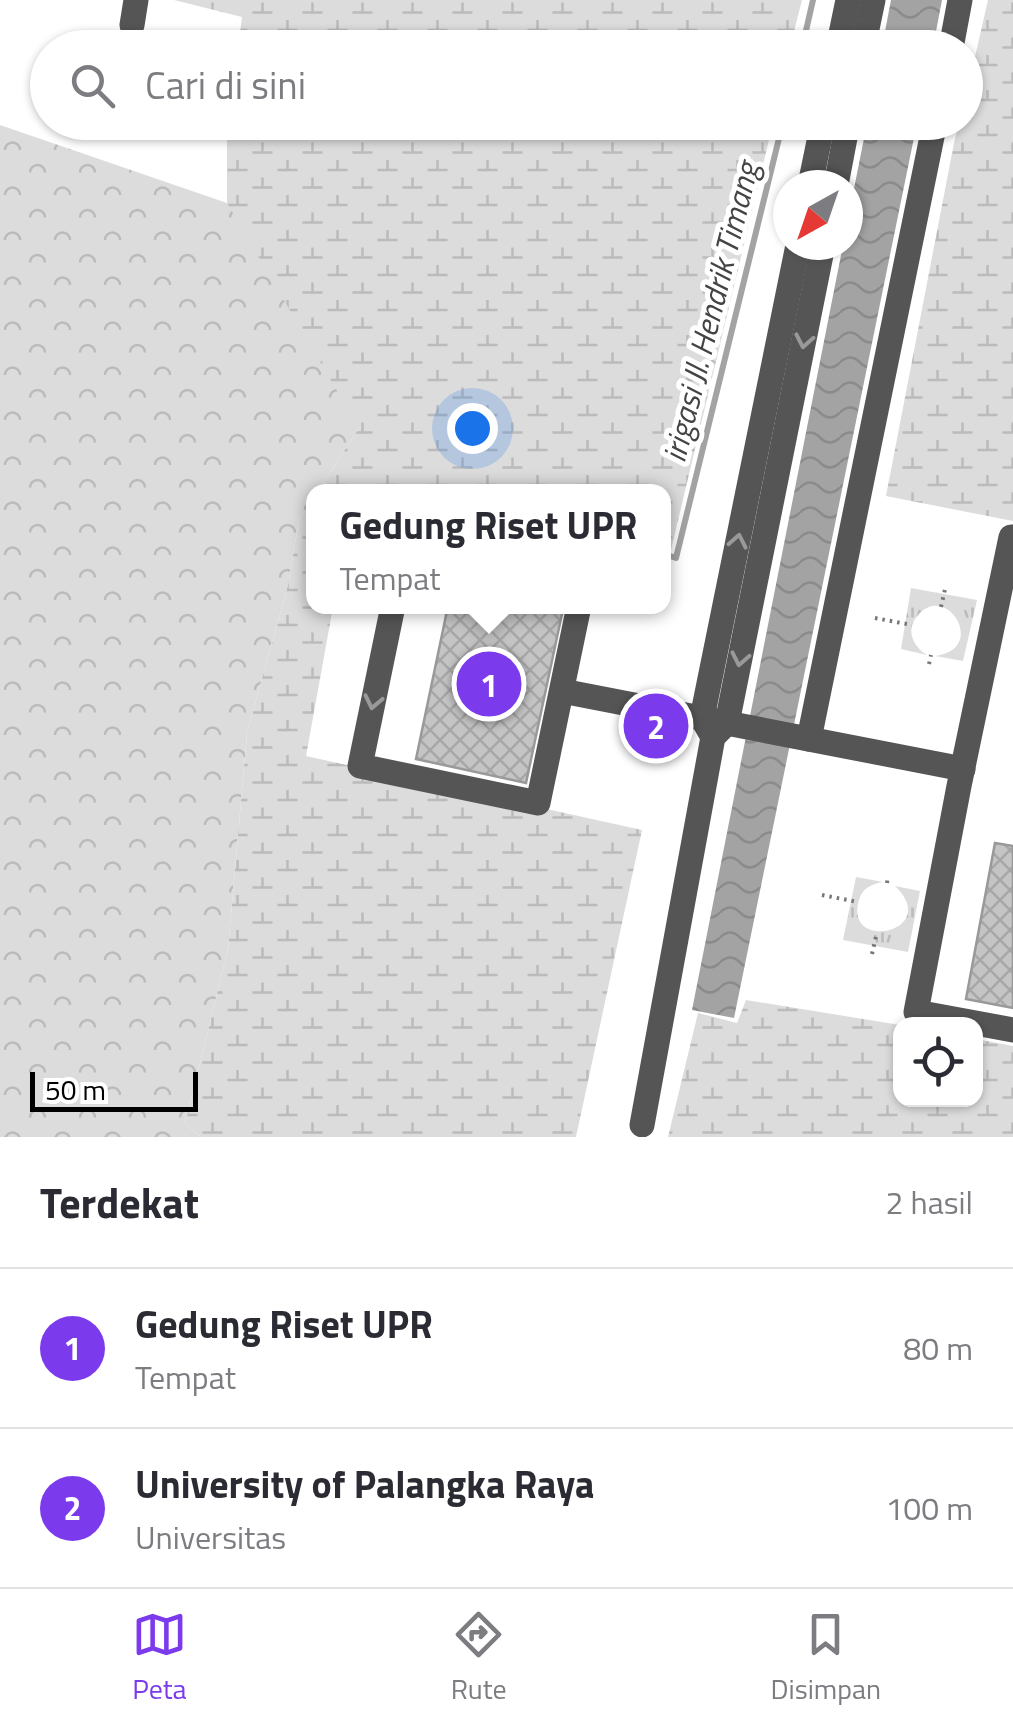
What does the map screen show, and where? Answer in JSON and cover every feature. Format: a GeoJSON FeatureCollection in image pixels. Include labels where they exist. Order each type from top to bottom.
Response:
{"type":"FeatureCollection","features":[{"type":"Feature","properties":{"kind":"lane"},"geometry":{"type":"LineString","coordinates":[[842,30],[848,0]]}},
{"type":"Feature","properties":{"kind":"lane"},"geometry":{"type":"LineString","coordinates":[[867,30],[873,0]]}},
{"type":"Feature","properties":{"kind":"lane"},"geometry":{"type":"LineString","coordinates":[[954,30],[960,0]]}},
{"type":"Feature","properties":{"kind":"lane"},"geometry":{"type":"LineString","coordinates":[[813,170],[819,140]]}},
{"type":"Feature","properties":{"kind":"lane"},"geometry":{"type":"LineString","coordinates":[[839,170],[845,140]]}},
{"type":"Feature","properties":{"kind":"lane"},"geometry":{"type":"LineString","coordinates":[[800,742],[931,140]]}},
{"type":"Feature","properties":{"kind":"lane"},"geometry":{"type":"LineString","coordinates":[[725,729],[796,260]]}},
{"type":"Feature","properties":{"kind":"lane"},"geometry":{"type":"LineString","coordinates":[[642,1125],[821,260]]}},
{"type":"Feature","properties":{"kind":"lane"},"geometry":{"type":"LineString","coordinates":[[1013,537],[916,1012],[1013,1030]]}},
{"type":"Feature","properties":{"kind":"lane"},"geometry":{"type":"LineString","coordinates":[[391,614],[360,766],[538,803],[577,614]]}},
{"type":"Feature","properties":{"kind":"lane"},"geometry":{"type":"LineString","coordinates":[[561,699],[800,742],[961,777]]}},
{"type":"Feature","properties":{"kind":"path"},"geometry":{"type":"LineString","coordinates":[[941,607],[946,586]]}},
{"type":"Feature","properties":{"kind":"path"},"geometry":{"type":"LineString","coordinates":[[875,618],[912,626]]}},
{"type":"Feature","properties":{"kind":"path"},"geometry":{"type":"LineString","coordinates":[[929,664],[931,656]]}},
{"type":"Feature","properties":{"kind":"path"},"geometry":{"type":"LineString","coordinates":[[886,883],[888,876]]}},
{"type":"Feature","properties":{"kind":"path"},"geometry":{"type":"LineString","coordinates":[[822,895],[858,902]]}},
{"type":"Feature","properties":{"kind":"path"},"geometry":{"type":"LineString","coordinates":[[872,954],[877,932]]}},
{"type":"Feature","properties":{"kind":"green space"},"geometry":{"type":"Polygon","coordinates":[[[174,0],[802,0],[794,30],[240,30],[242,17],[174,0]]]}},
{"type":"Feature","properties":{"kind":"green space"},"geometry":{"type":"Polygon","coordinates":[[[988,0],[1013,0],[1013,521],[886,496],[955,140],[983,140],[981,30],[988,0]]]}},
{"type":"Feature","properties":{"kind":"green space"},"geometry":{"type":"Polygon","coordinates":[[[0,125],[30,135],[30,140],[44,140],[227,203],[323,332],[359,428],[323,484],[306,484],[306,510],[299,520],[288,585],[247,733],[228,949],[185,1124],[201,1137],[0,1137],[0,125]]]}},
{"type":"Feature","properties":{"kind":"green space"},"geometry":{"type":"Polygon","coordinates":[[[227,140],[769,140],[671,550],[671,484],[323,484],[359,428],[227,203],[227,140]]]}},
{"type":"Feature","properties":{"kind":"green space"},"geometry":{"type":"Polygon","coordinates":[[[306,510],[306,614],[332,614],[306,756],[642,830],[576,1137],[201,1137],[185,1124],[228,949],[247,733],[288,585],[299,520],[306,510]]]}},
{"type":"Feature","properties":{"kind":"green space"},"geometry":{"type":"Polygon","coordinates":[[[911,588],[977,600],[963,661],[935,656],[951,651],[959,643],[961,632],[951,612],[941,607],[930,607],[912,625],[914,642],[927,655],[901,649],[911,588]]]}},
{"type":"Feature","properties":{"kind":"green space"},"geometry":{"type":"Polygon","coordinates":[[[856,877],[883,882],[868,887],[859,900],[858,917],[865,927],[876,931],[900,925],[907,915],[907,902],[895,886],[920,891],[908,952],[843,940],[856,877]]]}},
{"type":"Feature","properties":{"kind":"green space"},"geometry":{"type":"Polygon","coordinates":[[[746,1000],[893,1024],[893,1107],[983,1107],[983,1040],[1013,1046],[1013,1137],[668,1137],[698,1013],[737,1023],[746,1000]]]}},
{"type":"Feature","properties":{"kind":"water"},"geometry":{"type":"Polygon","coordinates":[[[891,0],[942,0],[936,30],[885,30],[891,0]]]}},
{"type":"Feature","properties":{"kind":"water"},"geometry":{"type":"Polygon","coordinates":[[[864,140],[914,140],[734,1018],[692,1010],[840,260],[863,260],[863,170],[858,170],[864,140]]]}},
{"type":"Feature","properties":{"kind":"building"},"geometry":{"type":"Polygon","coordinates":[[[446,614],[562,614],[526,783],[416,759],[446,614]]]}},
{"type":"Feature","properties":{"kind":"building"},"geometry":{"type":"Polygon","coordinates":[[[995,843],[1013,846],[1013,1008],[966,999],[995,843]]]}},
{"type":"Feature","properties":{"kind":"waterway","name":"irigasi Jl. Hendrik Timang"},"geometry":{"type":"LineString","coordinates":[[806,30],[813,0]]}},
{"type":"Feature","properties":{"kind":"waterway","name":"irigasi Jl. Hendrik Timang"},"geometry":{"type":"LineString","coordinates":[[671,556],[676,558],[779,140]]}},
{"type":"Feature","properties":{"kind":"place","name":"Gedung Riset UPR"},"geometry":{"type":"Point","coordinates":[489,684]}},
{"type":"Feature","properties":{"kind":"place","name":"University of Palangka Raya"},"geometry":{"type":"Point","coordinates":[656,726]}}]}
